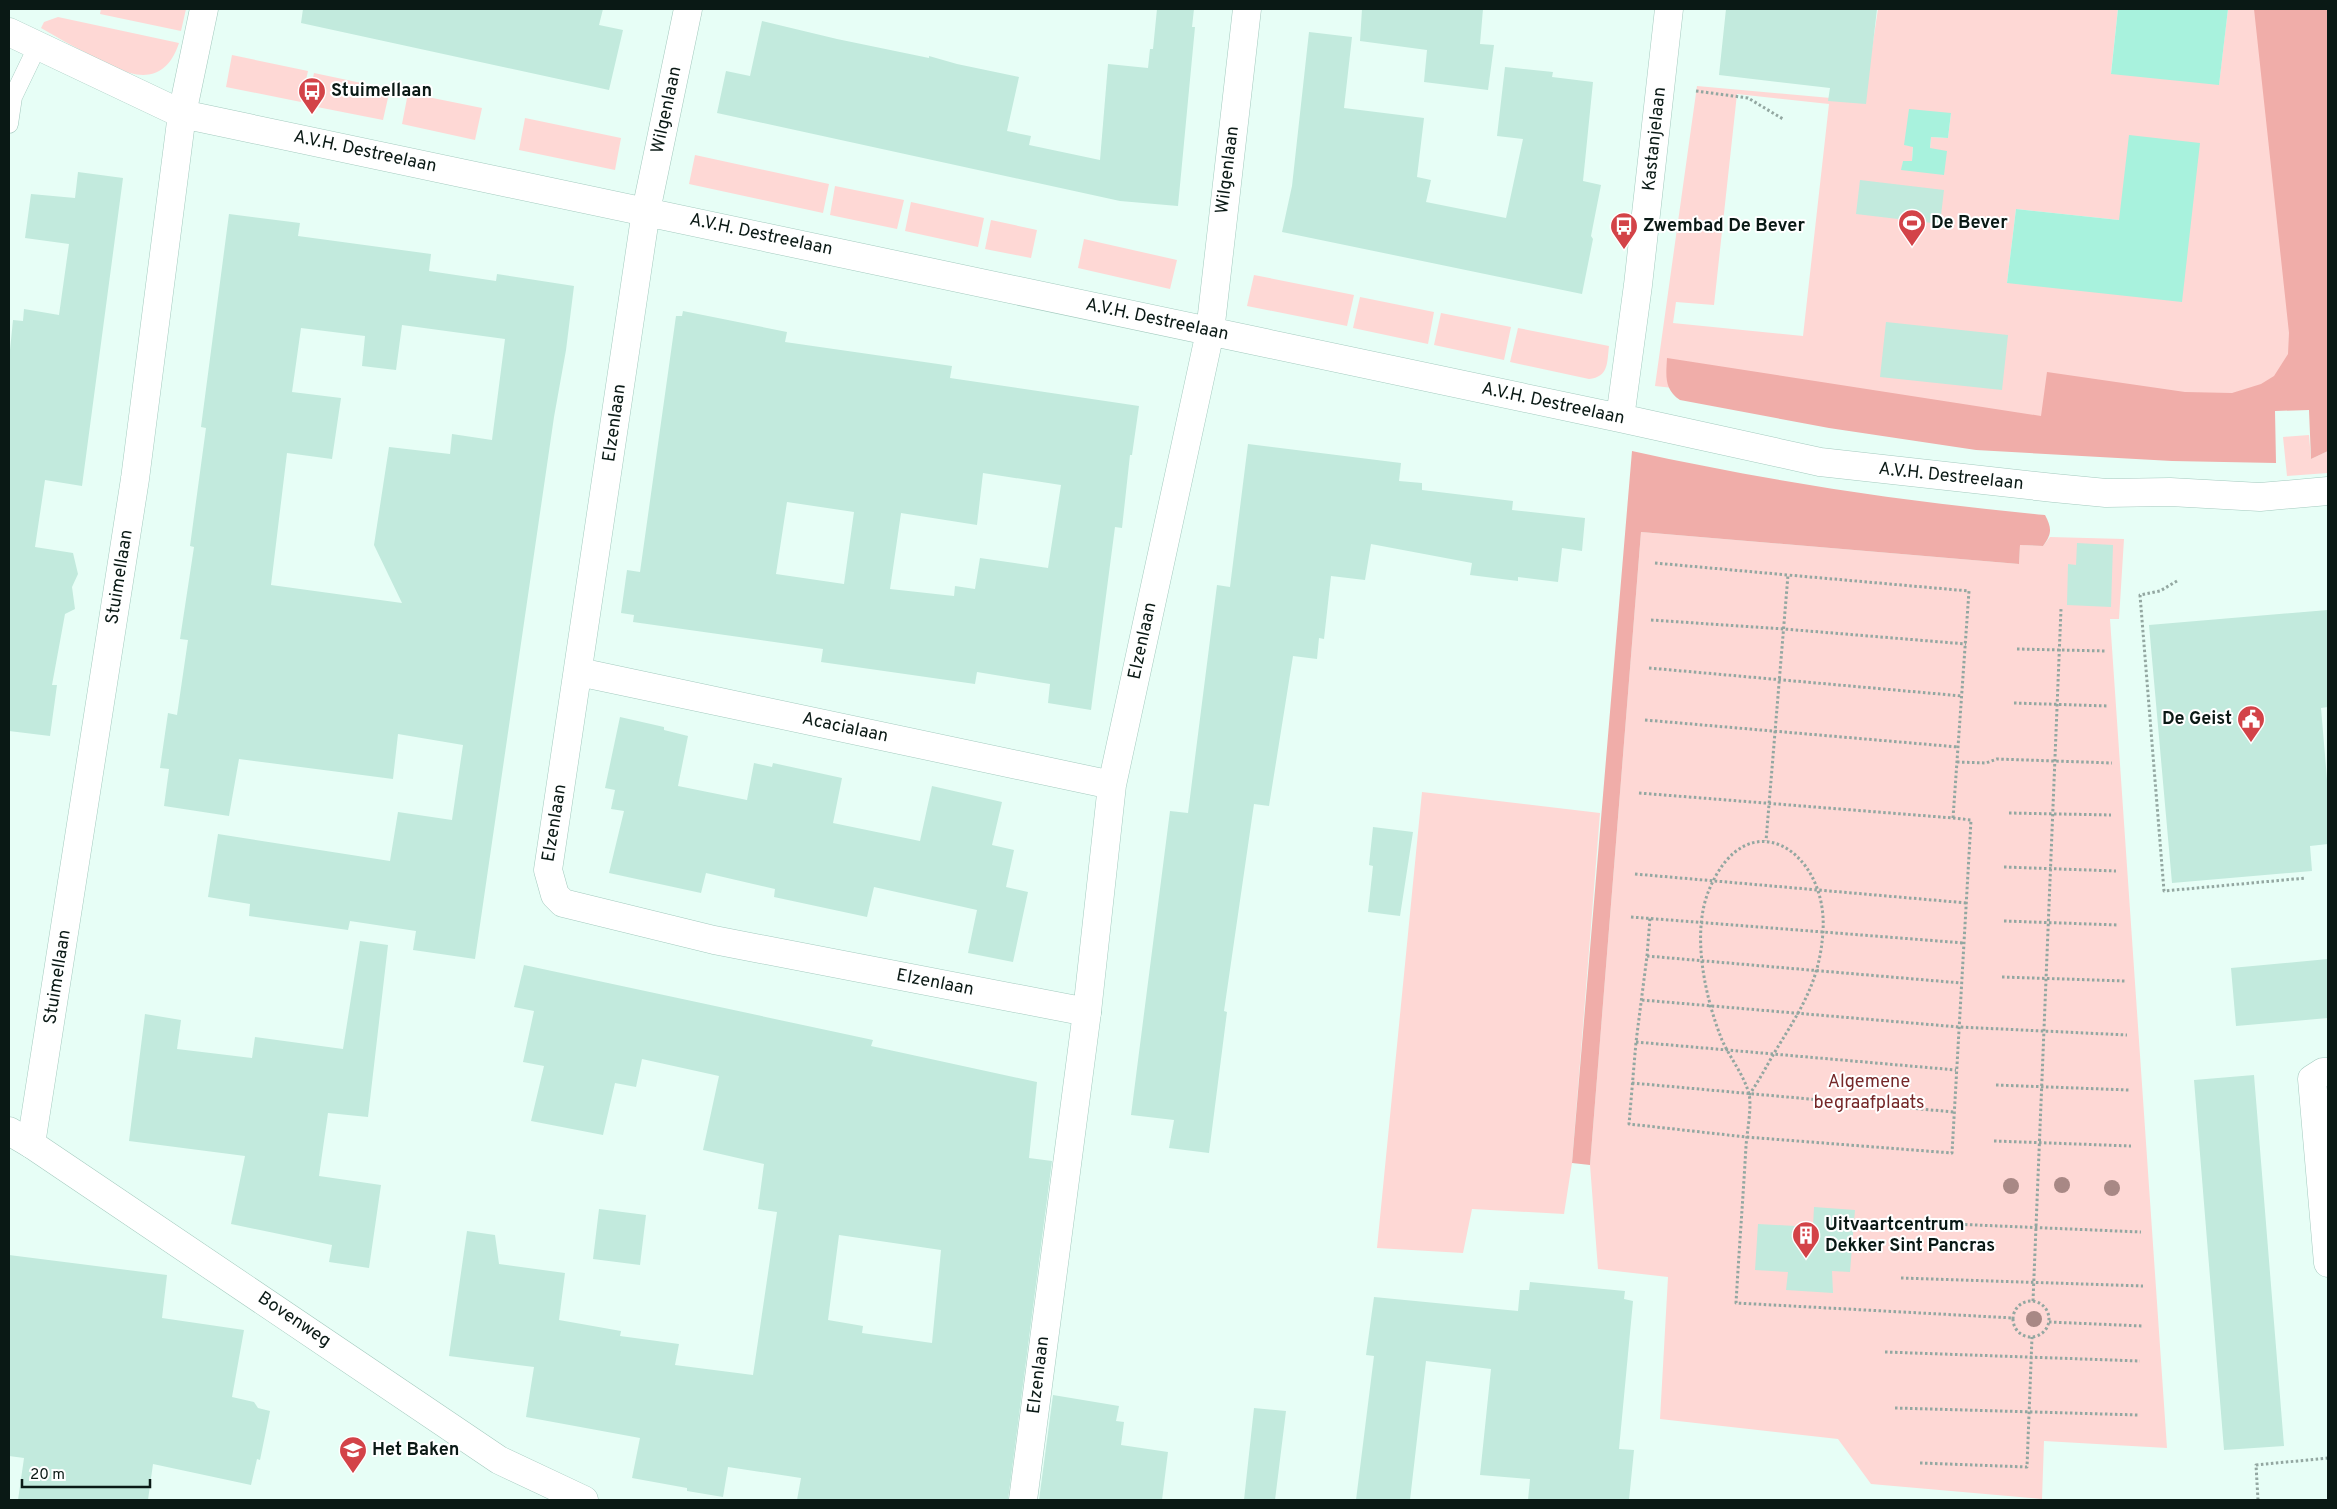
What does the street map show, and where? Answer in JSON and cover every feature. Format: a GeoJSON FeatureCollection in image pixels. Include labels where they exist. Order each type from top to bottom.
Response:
{"type":"FeatureCollection","features":[{"type":"Feature","properties":{"kind":"street","name":"Stuimellaan"},"geometry":{"type":"LineString","coordinates":[[20,1138],[135,479],[182,114],[204,9]]}},
{"type":"Feature","properties":{"kind":"street","name":"Wilgenlaan"},"geometry":{"type":"LineString","coordinates":[[646,211],[688,9]]}},
{"type":"Feature","properties":{"kind":"street","name":"Wilgenlaan"},"geometry":{"type":"LineString","coordinates":[[1210,332],[1247,9]]}},
{"type":"Feature","properties":{"kind":"street","name":"Kastanjelaan"},"geometry":{"type":"LineString","coordinates":[[1620,418],[1638,285],[1669,9]]}},
{"type":"Feature","properties":{"kind":"street","name":"A.V.H. Destreelaan"},"geometry":{"type":"LineString","coordinates":[[9,32],[182,114],[646,211],[1820,462],[2106,493],[2170,492],[2260,497],[2328,491]]}},
{"type":"Feature","properties":{"kind":"street","name":"Elzenlaan"},"geometry":{"type":"LineString","coordinates":[[646,211],[579,672],[548,870],[555,895],[563,903],[714,940],[1086,1012]]}},
{"type":"Feature","properties":{"kind":"street","name":"Elzenlaan"},"geometry":{"type":"LineString","coordinates":[[1023,1500],[1086,1012],[1112,785],[1210,332]]}},
{"type":"Feature","properties":{"kind":"street","name":"Acacialaan"},"geometry":{"type":"LineString","coordinates":[[579,672],[1112,785]]}},
{"type":"Feature","properties":{"kind":"street"},"geometry":{"type":"LineString","coordinates":[[2328,1072],[2323,1072],[2312,1079],[2328,1263]]}},
{"type":"Feature","properties":{"kind":"street","name":"Bovenweg"},"geometry":{"type":"LineString","coordinates":[[20,1138],[499,1460],[584,1500]]}},
{"type":"Feature","properties":{"kind":"lane"},"geometry":{"type":"LineString","coordinates":[[9,124],[13,97],[38,46]]}},
{"type":"Feature","properties":{"kind":"path"},"geometry":{"type":"LineString","coordinates":[[1660,87],[1748,98],[1783,119]]}},
{"type":"Feature","properties":{"kind":"path"},"geometry":{"type":"LineString","coordinates":[[1655,563],[1969,591],[1953,818]]}},
{"type":"Feature","properties":{"kind":"path"},"geometry":{"type":"LineString","coordinates":[[1766,842],[1788,575]]}},
{"type":"Feature","properties":{"kind":"path"},"geometry":{"type":"LineString","coordinates":[[2177,581],[2160,591],[2140,595],[2164,891],[2306,878]]}},
{"type":"Feature","properties":{"kind":"path"},"geometry":{"type":"LineString","coordinates":[[2033,1301],[2061,609]]}},
{"type":"Feature","properties":{"kind":"path"},"geometry":{"type":"LineString","coordinates":[[1651,620],[1966,644]]}},
{"type":"Feature","properties":{"kind":"path"},"geometry":{"type":"LineString","coordinates":[[2017,649],[2106,651]]}},
{"type":"Feature","properties":{"kind":"path"},"geometry":{"type":"LineString","coordinates":[[1648,668],[1962,696]]}},
{"type":"Feature","properties":{"kind":"path"},"geometry":{"type":"LineString","coordinates":[[2014,703],[2108,706]]}},
{"type":"Feature","properties":{"kind":"path"},"geometry":{"type":"LineString","coordinates":[[1645,720],[1958,747]]}},
{"type":"Feature","properties":{"kind":"path"},"geometry":{"type":"LineString","coordinates":[[1957,762],[1986,763],[1997,759],[2112,763]]}},
{"type":"Feature","properties":{"kind":"path"},"geometry":{"type":"LineString","coordinates":[[1639,793],[1971,820],[1952,1153],[1629,1124],[1650,918]]}},
{"type":"Feature","properties":{"kind":"path"},"geometry":{"type":"LineString","coordinates":[[2009,813],[2111,815]]}},
{"type":"Feature","properties":{"kind":"path"},"geometry":{"type":"LineString","coordinates":[[1749,1095],[1727,1049],[1704,986],[1702,922],[1704,901],[1712,882],[1725,860],[1738,848],[1766,842],[1781,845],[1794,853],[1814,879],[1821,904],[1823,932],[1816,971],[1804,1006],[1749,1095],[1736,1304],[2014,1318]]}},
{"type":"Feature","properties":{"kind":"path"},"geometry":{"type":"LineString","coordinates":[[2004,867],[2116,871]]}},
{"type":"Feature","properties":{"kind":"path"},"geometry":{"type":"LineString","coordinates":[[1634,874],[1966,903]]}},
{"type":"Feature","properties":{"kind":"path"},"geometry":{"type":"LineString","coordinates":[[1631,917],[1964,943]]}},
{"type":"Feature","properties":{"kind":"path"},"geometry":{"type":"LineString","coordinates":[[2004,921],[2118,925]]}},
{"type":"Feature","properties":{"kind":"path"},"geometry":{"type":"LineString","coordinates":[[1647,956],[1961,983]]}},
{"type":"Feature","properties":{"kind":"path"},"geometry":{"type":"LineString","coordinates":[[2002,977],[2125,981]]}},
{"type":"Feature","properties":{"kind":"path"},"geometry":{"type":"LineString","coordinates":[[1642,1000],[1959,1027],[2127,1035]]}},
{"type":"Feature","properties":{"kind":"path"},"geometry":{"type":"LineString","coordinates":[[1636,1042],[1956,1070]]}},
{"type":"Feature","properties":{"kind":"path"},"geometry":{"type":"LineString","coordinates":[[1632,1083],[1954,1112]]}},
{"type":"Feature","properties":{"kind":"path"},"geometry":{"type":"LineString","coordinates":[[1996,1085],[2129,1090]]}},
{"type":"Feature","properties":{"kind":"path"},"geometry":{"type":"LineString","coordinates":[[1994,1141],[2132,1146]]}},
{"type":"Feature","properties":{"kind":"path"},"geometry":{"type":"LineString","coordinates":[[1905,1222],[2141,1232]]}},
{"type":"Feature","properties":{"kind":"path"},"geometry":{"type":"LineString","coordinates":[[1901,1278],[2142,1286]]}},
{"type":"Feature","properties":{"kind":"path"},"geometry":{"type":"LineString","coordinates":[[2033,1301],[2043,1306],[2049,1316],[2049,1322],[2043,1332],[2032,1337],[2021,1333],[2014,1324],[2014,1318],[2018,1307],[2033,1301]]}},
{"type":"Feature","properties":{"kind":"path"},"geometry":{"type":"LineString","coordinates":[[2049,1322],[2142,1326]]}},
{"type":"Feature","properties":{"kind":"path"},"geometry":{"type":"LineString","coordinates":[[1920,1463],[2027,1467],[2032,1337]]}},
{"type":"Feature","properties":{"kind":"path"},"geometry":{"type":"LineString","coordinates":[[1885,1352],[2140,1361]]}},
{"type":"Feature","properties":{"kind":"path"},"geometry":{"type":"LineString","coordinates":[[1895,1408],[2139,1415]]}},
{"type":"Feature","properties":{"kind":"path"},"geometry":{"type":"LineString","coordinates":[[2258,1500],[2256,1465],[2328,1458]]}},
{"type":"Feature","properties":{"kind":"green space"},"geometry":{"type":"Polygon","coordinates":[[[101,9],[186,9],[181,31],[100,14],[101,9]]]}},
{"type":"Feature","properties":{"kind":"green space","name":"De Bever"},"geometry":{"type":"Polygon","coordinates":[[[1878,9],[2118,9],[2111,73],[2219,84],[2228,9],[2268,9],[2307,376],[2134,439],[1655,386],[1697,86],[1864,101],[1878,9]],[[1737,94],[1714,305],[1676,302],[1673,323],[1803,336],[1829,104],[1737,94]],[[1951,113],[1905,145],[1913,146],[1912,161],[1903,161],[1902,170],[1930,148],[1931,137],[1948,138],[1951,113]],[[2016,209],[2007,283],[2119,220],[2016,209]]]}},
{"type":"Feature","properties":{"kind":"green space"},"geometry":{"type":"Polygon","coordinates":[[[58,17],[179,43],[172,59],[162,69],[152,74],[140,75],[127,72],[101,61],[41,28],[44,22],[58,17]]]}},
{"type":"Feature","properties":{"kind":"green space"},"geometry":{"type":"Polygon","coordinates":[[[232,55],[308,71],[301,102],[226,87],[232,55]]]}},
{"type":"Feature","properties":{"kind":"green space"},"geometry":{"type":"Polygon","coordinates":[[[314,73],[390,89],[383,120],[307,105],[314,73]]]}},
{"type":"Feature","properties":{"kind":"green space"},"geometry":{"type":"Polygon","coordinates":[[[408,93],[482,108],[475,140],[402,124],[408,93]]]}},
{"type":"Feature","properties":{"kind":"green space"},"geometry":{"type":"Polygon","coordinates":[[[525,118],[621,138],[615,170],[519,150],[525,118]]]}},
{"type":"Feature","properties":{"kind":"green space"},"geometry":{"type":"Polygon","coordinates":[[[695,155],[829,184],[823,213],[689,184],[695,155]]]}},
{"type":"Feature","properties":{"kind":"green space"},"geometry":{"type":"Polygon","coordinates":[[[835,186],[904,200],[897,229],[830,215],[835,186]]]}},
{"type":"Feature","properties":{"kind":"green space"},"geometry":{"type":"Polygon","coordinates":[[[911,202],[984,218],[978,247],[905,231],[911,202]]]}},
{"type":"Feature","properties":{"kind":"green space"},"geometry":{"type":"Polygon","coordinates":[[[991,220],[1037,230],[1031,258],[985,249],[991,220]]]}},
{"type":"Feature","properties":{"kind":"green space"},"geometry":{"type":"Polygon","coordinates":[[[1084,239],[1177,260],[1170,289],[1078,268],[1084,239]]]}},
{"type":"Feature","properties":{"kind":"green space"},"geometry":{"type":"Polygon","coordinates":[[[1254,275],[1354,295],[1347,326],[1247,306],[1254,275]]]}},
{"type":"Feature","properties":{"kind":"green space"},"geometry":{"type":"Polygon","coordinates":[[[1360,297],[1434,312],[1428,344],[1353,328],[1360,297]]]}},
{"type":"Feature","properties":{"kind":"green space"},"geometry":{"type":"Polygon","coordinates":[[[1441,313],[1511,327],[1504,360],[1434,345],[1441,313]]]}},
{"type":"Feature","properties":{"kind":"green space"},"geometry":{"type":"Polygon","coordinates":[[[1518,328],[1609,346],[1606,368],[1596,378],[1589,379],[1510,362],[1518,328]]]}},
{"type":"Feature","properties":{"kind":"green space"},"geometry":{"type":"Polygon","coordinates":[[[2309,435],[2311,459],[2328,451],[2328,473],[2287,476],[2283,437],[2309,435]]]}},
{"type":"Feature","properties":{"kind":"green space","name":"Algemene begraafplaats"},"geometry":{"type":"Polygon","coordinates":[[[1641,532],[2019,564],[2020,545],[2043,546],[2050,537],[2124,539],[2119,619],[2110,619],[2167,1448],[2044,1441],[2042,1499],[1871,1484],[1838,1439],[1660,1419],[1668,1277],[1598,1269],[1590,1165],[1641,532]]]}},
{"type":"Feature","properties":{"kind":"green space"},"geometry":{"type":"Polygon","coordinates":[[[1422,792],[1600,813],[1572,1163],[1564,1214],[1472,1209],[1463,1253],[1377,1248],[1422,792]]]}},
{"type":"Feature","properties":{"kind":"shaded area"},"geometry":{"type":"Polygon","coordinates":[[[2118,9],[2228,9],[2219,85],[2111,74],[2118,9]]]}},
{"type":"Feature","properties":{"kind":"shaded area"},"geometry":{"type":"Polygon","coordinates":[[[2254,9],[2328,9],[2328,451],[2311,459],[2309,410],[2275,411],[2276,463],[2172,461],[1976,450],[1829,428],[1680,400],[1671,391],[1666,376],[1667,358],[2041,416],[2047,372],[2185,392],[2232,393],[2261,384],[2274,376],[2288,354],[2289,333],[2254,9]]]}},
{"type":"Feature","properties":{"kind":"shaded area"},"geometry":{"type":"Polygon","coordinates":[[[1909,109],[1951,113],[1948,138],[1931,137],[1930,148],[1947,151],[1944,175],[1901,170],[1903,161],[1912,161],[1913,147],[1904,145],[1909,109]]]}},
{"type":"Feature","properties":{"kind":"shaded area"},"geometry":{"type":"Polygon","coordinates":[[[2129,135],[2200,143],[2182,302],[2007,283],[2016,209],[2119,220],[2129,135]]]}},
{"type":"Feature","properties":{"kind":"shaded area"},"geometry":{"type":"Polygon","coordinates":[[[1632,451],[1734,472],[1837,489],[1941,504],[2045,515],[2050,531],[2043,546],[2020,545],[2019,564],[1641,532],[1590,1165],[1572,1163],[1632,451]]]}},
{"type":"Feature","properties":{"kind":"building"},"geometry":{"type":"Polygon","coordinates":[[[303,9],[603,9],[599,25],[623,30],[609,90],[301,23],[303,9]]]}},
{"type":"Feature","properties":{"kind":"building"},"geometry":{"type":"Polygon","coordinates":[[[1157,9],[1194,9],[1192,27],[1195,27],[1178,206],[1120,201],[717,113],[726,71],[750,76],[762,21],[837,39],[929,58],[929,56],[1019,77],[1007,131],[1031,136],[1029,145],[1100,160],[1108,64],[1148,68],[1150,49],[1153,49],[1157,9]]]}},
{"type":"Feature","properties":{"kind":"building"},"geometry":{"type":"Polygon","coordinates":[[[1362,9],[1483,9],[1480,44],[1494,45],[1488,90],[1424,82],[1427,50],[1360,41],[1362,9]]]}},
{"type":"Feature","properties":{"kind":"building"},"geometry":{"type":"Polygon","coordinates":[[[1726,9],[1877,9],[1866,104],[1828,101],[1830,88],[1719,75],[1726,9]]]}},
{"type":"Feature","properties":{"kind":"building"},"geometry":{"type":"Polygon","coordinates":[[[1309,32],[1352,37],[1344,108],[1424,118],[1417,177],[1431,180],[1426,202],[1506,218],[1523,139],[1497,136],[1505,67],[1553,72],[1552,77],[1593,82],[1583,181],[1601,185],[1582,294],[1282,232],[1292,186],[1309,32]]]}},
{"type":"Feature","properties":{"kind":"building"},"geometry":{"type":"Polygon","coordinates":[[[78,172],[123,178],[82,486],[45,480],[35,547],[73,553],[78,574],[72,587],[75,609],[65,614],[52,685],[57,685],[50,736],[9,731],[9,360],[13,320],[23,321],[24,309],[59,315],[69,244],[25,238],[31,194],[75,198],[78,172]]]}},
{"type":"Feature","properties":{"kind":"building"},"geometry":{"type":"Polygon","coordinates":[[[1860,180],[1944,190],[1940,224],[1856,214],[1860,180]]]}},
{"type":"Feature","properties":{"kind":"building"},"geometry":{"type":"Polygon","coordinates":[[[229,214],[300,223],[298,236],[431,254],[429,271],[496,281],[497,274],[574,286],[475,959],[413,950],[416,931],[350,921],[348,930],[249,916],[250,904],[208,897],[218,834],[390,861],[398,812],[452,820],[463,745],[398,734],[393,779],[239,759],[229,816],[164,806],[169,769],[160,768],[168,713],[177,715],[188,640],[180,639],[194,547],[190,546],[206,428],[201,427],[229,214]],[[402,325],[396,370],[362,366],[365,336],[301,328],[292,392],[341,398],[332,459],[287,453],[271,585],[402,603],[374,545],[389,447],[450,454],[452,434],[492,440],[505,339],[402,325]]]}},
{"type":"Feature","properties":{"kind":"building"},"geometry":{"type":"Polygon","coordinates":[[[683,311],[787,332],[785,342],[952,366],[950,378],[1139,406],[1132,455],[1130,455],[1122,528],[1115,527],[1091,710],[1048,703],[1050,684],[977,672],[975,684],[821,662],[823,649],[633,622],[634,615],[621,613],[627,570],[640,572],[676,316],[682,316],[683,311]],[[983,473],[977,525],[901,513],[890,589],[954,596],[955,586],[975,589],[980,558],[1048,568],[1061,485],[983,473]],[[787,502],[776,574],[844,584],[854,512],[787,502]]]}},
{"type":"Feature","properties":{"kind":"building"},"geometry":{"type":"Polygon","coordinates":[[[1886,322],[2008,335],[2002,390],[1880,377],[1886,322]]]}},
{"type":"Feature","properties":{"kind":"building"},"geometry":{"type":"Polygon","coordinates":[[[1248,444],[1401,463],[1399,481],[1422,483],[1422,490],[1513,501],[1512,510],[1585,518],[1582,551],[1562,548],[1558,582],[1518,577],[1518,581],[1470,575],[1472,563],[1371,544],[1365,580],[1331,576],[1324,639],[1319,638],[1317,659],[1293,656],[1269,806],[1254,804],[1224,1011],[1227,1012],[1209,1153],[1169,1148],[1174,1120],[1131,1115],[1170,811],[1188,813],[1217,585],[1230,587],[1248,444]]]}},
{"type":"Feature","properties":{"kind":"building"},"geometry":{"type":"Polygon","coordinates":[[[2077,543],[2113,545],[2111,607],[2067,605],[2068,564],[2076,565],[2077,543]]]}},
{"type":"Feature","properties":{"kind":"building"},"geometry":{"type":"Polygon","coordinates":[[[2328,610],[2328,707],[2321,708],[2328,791],[2328,844],[2310,846],[2312,871],[2172,883],[2149,625],[2328,610]]]}},
{"type":"Feature","properties":{"kind":"building"},"geometry":{"type":"Polygon","coordinates":[[[620,717],[664,727],[664,730],[688,736],[678,786],[747,800],[754,763],[772,767],[773,763],[842,778],[833,823],[920,841],[932,786],[1002,802],[992,845],[1014,850],[1006,887],[1028,892],[1013,962],[968,953],[977,910],[874,887],[867,917],[774,897],[775,889],[706,873],[701,893],[609,873],[624,811],[611,809],[615,790],[605,788],[620,717]]]}},
{"type":"Feature","properties":{"kind":"building"},"geometry":{"type":"Polygon","coordinates":[[[1373,827],[1413,832],[1400,916],[1368,912],[1373,866],[1369,865],[1373,827]]]}},
{"type":"Feature","properties":{"kind":"building"},"geometry":{"type":"Polygon","coordinates":[[[360,941],[388,945],[368,1117],[328,1113],[319,1176],[381,1185],[369,1268],[329,1262],[332,1245],[231,1224],[245,1156],[129,1141],[145,1014],[181,1020],[177,1049],[252,1058],[255,1037],[343,1049],[360,941]]]}},
{"type":"Feature","properties":{"kind":"building"},"geometry":{"type":"Polygon","coordinates":[[[2328,959],[2328,1018],[2236,1026],[2231,968],[2328,959]]]}},
{"type":"Feature","properties":{"kind":"building"},"geometry":{"type":"Polygon","coordinates":[[[524,965],[873,1040],[871,1046],[1037,1082],[1029,1158],[1052,1161],[1008,1500],[797,1500],[801,1478],[728,1467],[723,1497],[632,1478],[640,1438],[526,1417],[534,1367],[449,1356],[467,1231],[495,1235],[499,1264],[565,1273],[559,1320],[621,1331],[620,1336],[679,1344],[675,1365],[753,1375],[777,1212],[758,1209],[764,1164],[703,1150],[719,1076],[642,1059],[636,1087],[615,1083],[603,1135],[531,1121],[544,1066],[523,1062],[534,1011],[514,1007],[524,965]],[[839,1235],[828,1320],[863,1326],[862,1333],[932,1343],[941,1250],[839,1235]]]}},
{"type":"Feature","properties":{"kind":"building"},"geometry":{"type":"Polygon","coordinates":[[[2254,1075],[2284,1446],[2224,1450],[2194,1080],[2254,1075]]]}},
{"type":"Feature","properties":{"kind":"building","name":"Uitvaartcentrum Dekker Sint Pancras"},"geometry":{"type":"Polygon","coordinates":[[[1814,1207],[1855,1210],[1850,1272],[1832,1271],[1833,1293],[1786,1290],[1788,1272],[1755,1270],[1758,1224],[1813,1227],[1814,1207]]]}},
{"type":"Feature","properties":{"kind":"building"},"geometry":{"type":"Polygon","coordinates":[[[599,1209],[646,1215],[640,1265],[593,1259],[599,1209]]]}},
{"type":"Feature","properties":{"kind":"building"},"geometry":{"type":"Polygon","coordinates":[[[9,1255],[167,1275],[162,1318],[244,1330],[232,1397],[254,1402],[258,1408],[270,1411],[260,1460],[257,1459],[251,1485],[153,1464],[148,1500],[18,1500],[24,1458],[9,1456],[9,1255]]]}},
{"type":"Feature","properties":{"kind":"building"},"geometry":{"type":"Polygon","coordinates":[[[1530,1282],[1625,1291],[1624,1299],[1633,1301],[1619,1449],[1634,1450],[1629,1500],[1528,1500],[1530,1479],[1480,1475],[1491,1369],[1426,1361],[1410,1500],[1356,1500],[1374,1356],[1366,1355],[1374,1297],[1518,1311],[1520,1290],[1529,1290],[1530,1282]]]}},
{"type":"Feature","properties":{"kind":"building"},"geometry":{"type":"Polygon","coordinates":[[[1053,1395],[1119,1406],[1116,1421],[1124,1422],[1121,1445],[1168,1452],[1162,1500],[1039,1500],[1053,1395]]]}},
{"type":"Feature","properties":{"kind":"building"},"geometry":{"type":"Polygon","coordinates":[[[1254,1408],[1286,1411],[1275,1500],[1244,1500],[1254,1408]]]}},
{"type":"Feature","properties":{"kind":"place","name":"Stuimellaan"},"geometry":{"type":"Point","coordinates":[312,115]}},
{"type":"Feature","properties":{"kind":"place","name":"De Bever"},"geometry":{"type":"Point","coordinates":[1912,247]}},
{"type":"Feature","properties":{"kind":"place","name":"Zwembad De Bever"},"geometry":{"type":"Point","coordinates":[1624,250]}},
{"type":"Feature","properties":{"kind":"place","name":"De Geist"},"geometry":{"type":"Point","coordinates":[2251,743]}},
{"type":"Feature","properties":{"kind":"place","name":"Uitvaartcentrum Dekker Sint Pancras"},"geometry":{"type":"Point","coordinates":[1806,1259]}},
{"type":"Feature","properties":{"kind":"place","name":"Het Baken"},"geometry":{"type":"Point","coordinates":[353,1474]}}]}
